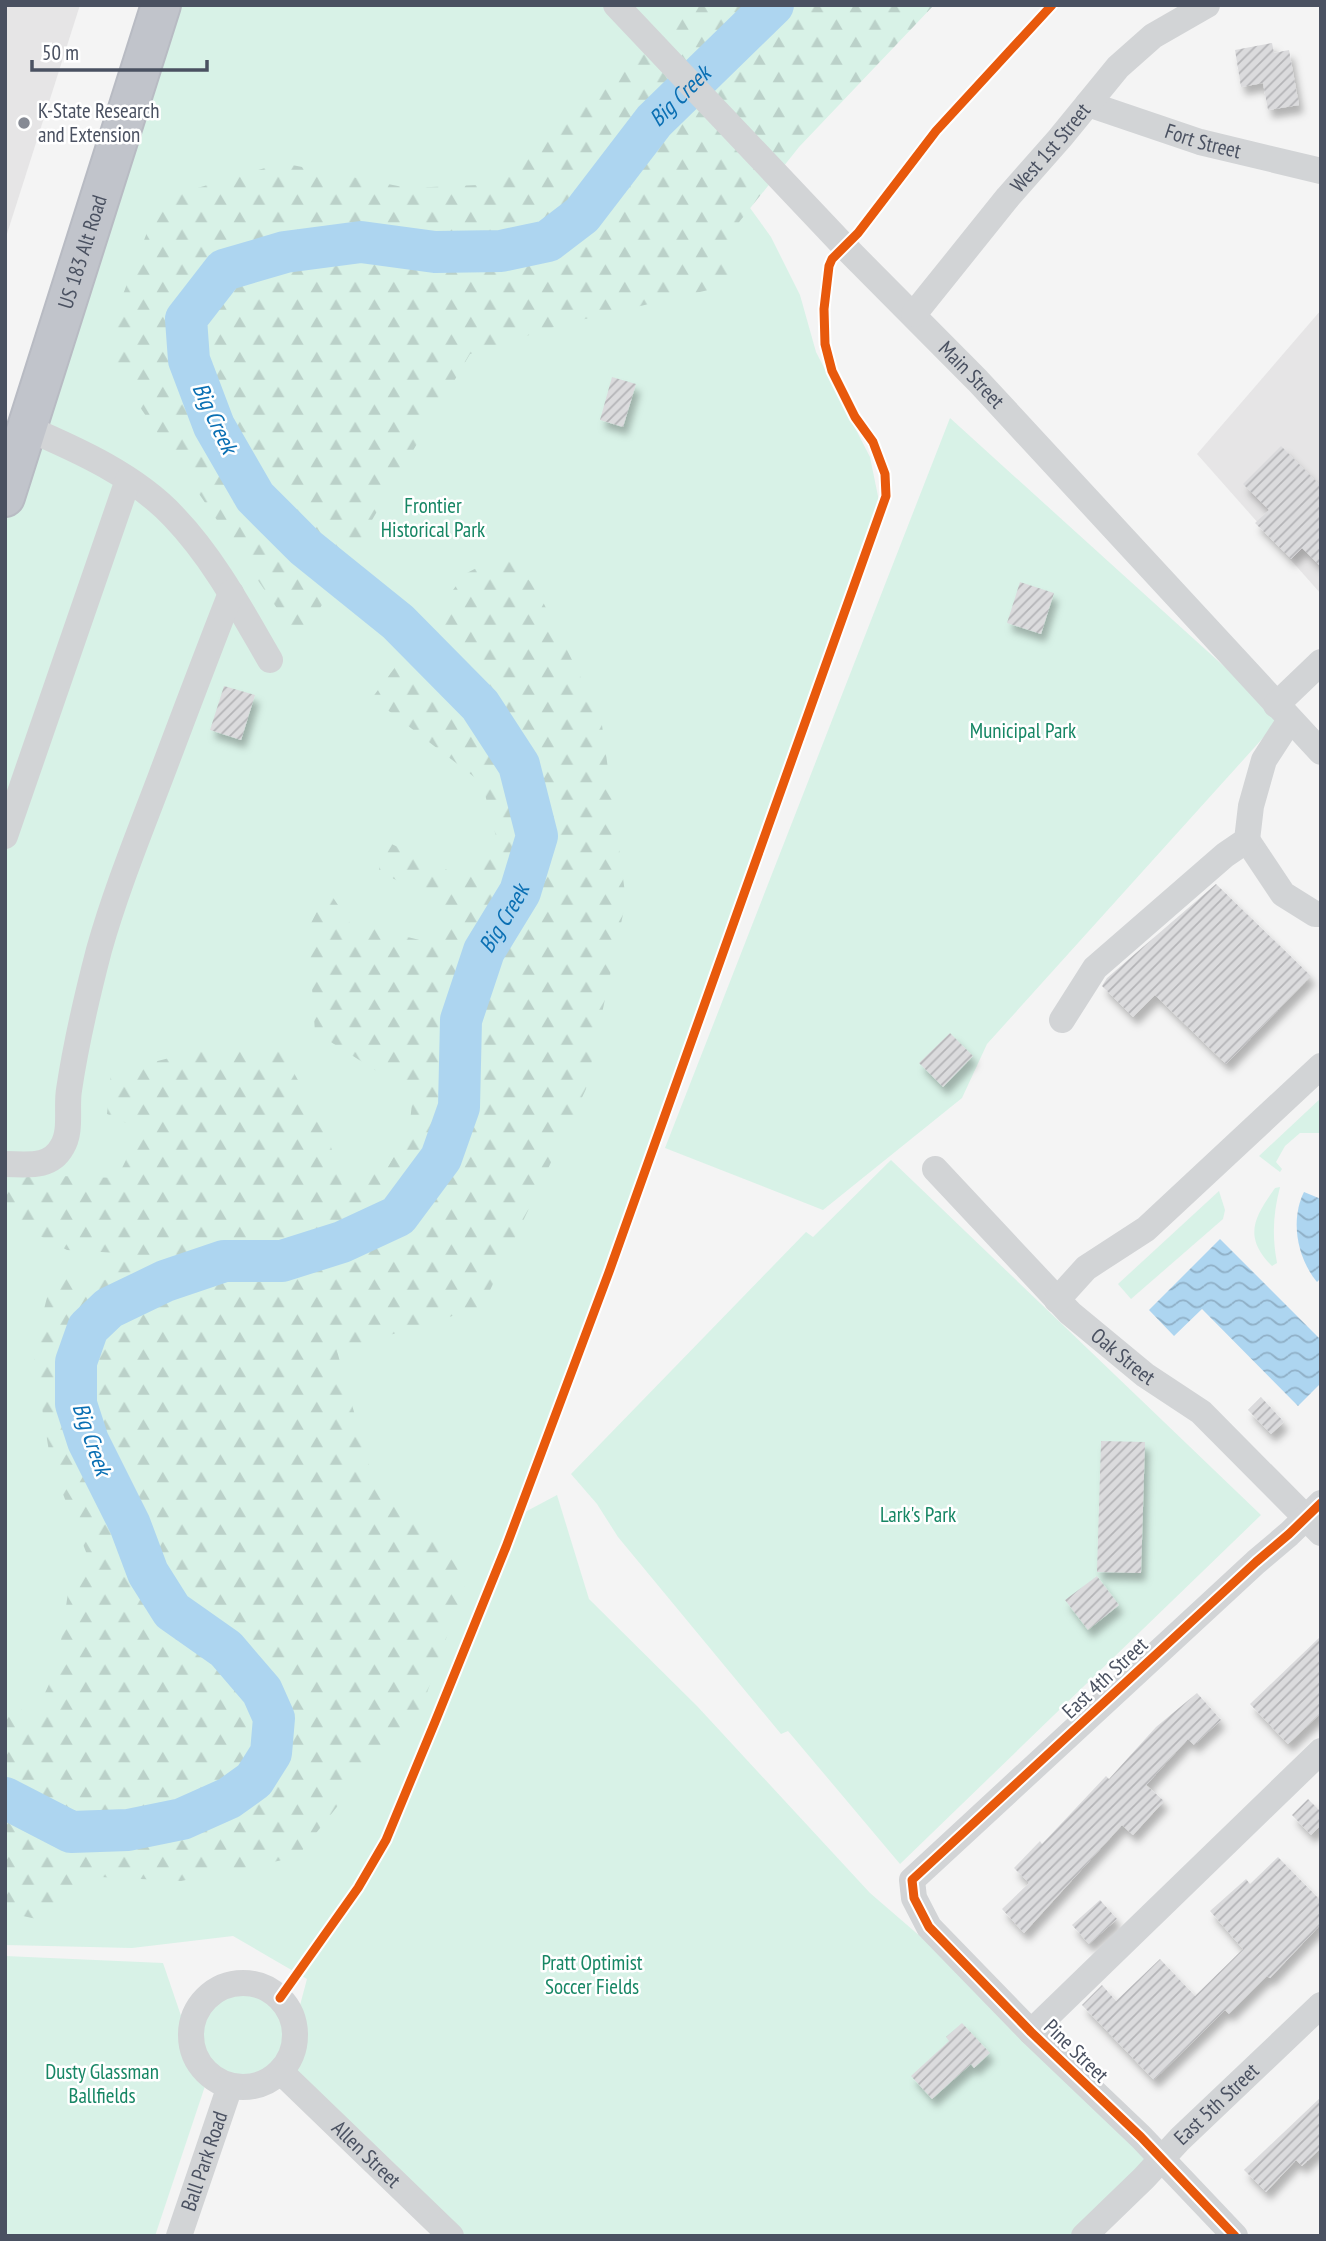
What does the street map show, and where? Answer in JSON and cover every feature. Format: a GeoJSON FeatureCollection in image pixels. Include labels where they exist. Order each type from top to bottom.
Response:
{"type":"FeatureCollection","features":[{"type":"Feature","properties":{"kind":"highway","name":"US 183 Alt Road"},"geometry":{"type":"LineString","coordinates":[[5,497],[161,5]]}},
{"type":"Feature","properties":{"kind":"street","name":"Main Street"},"geometry":{"type":"LineString","coordinates":[[616,5],[783,182],[914,314],[1321,752]]}},
{"type":"Feature","properties":{"kind":"street","name":"West 1st Street"},"geometry":{"type":"LineString","coordinates":[[914,314],[1118,66],[1153,36],[1207,5]]}},
{"type":"Feature","properties":{"kind":"street","name":"Fort Street"},"geometry":{"type":"LineString","coordinates":[[1088,104],[1200,142],[1321,172]]}},
{"type":"Feature","properties":{"kind":"street"},"geometry":{"type":"LineString","coordinates":[[27,428],[89,456],[128,480],[173,515],[204,552],[270,660]]}},
{"type":"Feature","properties":{"kind":"street"},"geometry":{"type":"LineString","coordinates":[[5,836],[128,480]]}},
{"type":"Feature","properties":{"kind":"street"},"geometry":{"type":"LineString","coordinates":[[5,1164],[42,1164],[50,1161],[66,1140],[68,1093],[77,1045],[112,907],[142,821],[231,593]]}},
{"type":"Feature","properties":{"kind":"street"},"geometry":{"type":"LineString","coordinates":[[1321,662],[1283,712],[1264,760],[1251,806],[1247,840],[1283,894],[1315,914],[1321,914]]}},
{"type":"Feature","properties":{"kind":"street"},"geometry":{"type":"LineString","coordinates":[[1062,1020],[1095,968],[1225,855],[1247,840]]}},
{"type":"Feature","properties":{"kind":"street"},"geometry":{"type":"LineString","coordinates":[[1057,1300],[1086,1268],[1146,1229],[1321,1066]]}},
{"type":"Feature","properties":{"kind":"street","name":"Oak Street"},"geometry":{"type":"LineString","coordinates":[[935,1169],[1069,1313],[1145,1375],[1201,1412],[1316,1518]]}},
{"type":"Feature","properties":{"kind":"street","name":"East 4th Street"},"geometry":{"type":"LineString","coordinates":[[912,1880],[1256,1562],[1316,1518]]}},
{"type":"Feature","properties":{"kind":"street"},"geometry":{"type":"LineString","coordinates":[[1031,2032],[1321,1751]]}},
{"type":"Feature","properties":{"kind":"street","name":"Pine Street"},"geometry":{"type":"LineString","coordinates":[[912,1880],[914,1898],[929,1927],[1031,2032],[1162,2159],[1235,2236]]}},
{"type":"Feature","properties":{"kind":"street"},"geometry":{"type":"LineString","coordinates":[[250,1983],[266,1988],[281,1998],[289,2010],[296,2038],[293,2053],[282,2073],[261,2085],[246,2088],[230,2086],[214,2079],[201,2067],[193,2052],[191,2034],[194,2017],[203,2002],[216,1990],[232,1984],[250,1983]]}},
{"type":"Feature","properties":{"kind":"street","name":"East 5th Street"},"geometry":{"type":"LineString","coordinates":[[1084,2236],[1180,2139],[1321,2005]]}},
{"type":"Feature","properties":{"kind":"street","name":"Allen Street"},"geometry":{"type":"LineString","coordinates":[[282,2073],[450,2236]]}},
{"type":"Feature","properties":{"kind":"street","name":"Ball Park Road"},"geometry":{"type":"LineString","coordinates":[[179,2236],[230,2086]]}},
{"type":"Feature","properties":{"kind":"shaded area","name":"K-State Research and Extension"},"geometry":{"type":"Polygon","coordinates":[[[5,5],[80,5],[5,240],[5,5]]]}},
{"type":"Feature","properties":{"kind":"shaded area"},"geometry":{"type":"Polygon","coordinates":[[[1321,310],[1321,594],[1197,454],[1321,310]]]}},
{"type":"Feature","properties":{"kind":"green space","name":"Frontier Historical Park"},"geometry":{"type":"Polygon","coordinates":[[[161,5],[773,5],[719,165],[771,237],[800,295],[816,352],[870,457],[879,501],[614,1243],[510,1520],[557,1495],[589,1599],[697,1706],[870,1893],[1031,2032],[1162,2159],[1084,2236],[451,2236],[282,2073],[257,2084],[234,2087],[213,2078],[195,2056],[205,2086],[155,2236],[5,2236],[5,1956],[163,1963],[192,2048],[195,2016],[211,1995],[234,1985],[260,1986],[282,2000],[295,2024],[307,1979],[233,1936],[132,1948],[5,1945],[5,497],[161,5]]]}},
{"type":"Feature","properties":{"kind":"green space"},"geometry":{"type":"Polygon","coordinates":[[[688,5],[934,5],[799,147],[728,236],[738,283],[564,324],[470,354],[300,642],[114,369],[115,315],[160,199],[282,163],[408,188],[501,184],[688,5]]]}},
{"type":"Feature","properties":{"kind":"green space","name":"Municipal Park"},"geometry":{"type":"Polygon","coordinates":[[[950,418],[1281,718],[987,1044],[962,1098],[823,1210],[665,1148],[950,418]]]}},
{"type":"Feature","properties":{"kind":"green space"},"geometry":{"type":"Polygon","coordinates":[[[505,553],[536,588],[601,718],[626,900],[586,1089],[482,1307],[337,1351],[373,1480],[468,1576],[422,1707],[297,1857],[181,1881],[100,1877],[50,1922],[5,1912],[5,1696],[33,1719],[57,1667],[68,1593],[90,1562],[51,1464],[33,1352],[52,1278],[114,1280],[118,1253],[67,1250],[5,1218],[5,1174],[117,1178],[141,1130],[107,1114],[111,1073],[212,1047],[281,1050],[326,1130],[342,1185],[386,1170],[409,1131],[413,1094],[315,1032],[308,929],[328,890],[350,923],[428,942],[449,908],[379,871],[383,840],[460,876],[498,844],[482,783],[372,698],[465,574],[505,553]]]}},
{"type":"Feature","properties":{"kind":"green space"},"geometry":{"type":"Polygon","coordinates":[[[1321,1098],[1321,1133],[1300,1133],[1285,1146],[1276,1162],[1282,1169],[1280,1172],[1259,1156],[1321,1098]]]}},
{"type":"Feature","properties":{"kind":"green space","name":"Lark's Park"},"geometry":{"type":"Polygon","coordinates":[[[891,1160],[1261,1515],[900,1864],[788,1731],[781,1734],[618,1537],[597,1504],[571,1474],[806,1232],[813,1237],[891,1160]]]}},
{"type":"Feature","properties":{"kind":"green space"},"geometry":{"type":"Polygon","coordinates":[[[1280,1187],[1274,1225],[1277,1263],[1272,1266],[1254,1236],[1262,1208],[1275,1188],[1280,1187]]]}},
{"type":"Feature","properties":{"kind":"green space"},"geometry":{"type":"Polygon","coordinates":[[[1219,1191],[1225,1210],[1223,1219],[1131,1299],[1118,1284],[1219,1191]]]}},
{"type":"Feature","properties":{"kind":"water"},"geometry":{"type":"Polygon","coordinates":[[[1304,1192],[1321,1199],[1321,1278],[1317,1282],[1305,1262],[1298,1238],[1297,1214],[1304,1192]]]}},
{"type":"Feature","properties":{"kind":"water"},"geometry":{"type":"Polygon","coordinates":[[[1220,1239],[1321,1340],[1321,1383],[1298,1406],[1202,1309],[1174,1336],[1149,1310],[1220,1239]]]}},
{"type":"Feature","properties":{"kind":"building"},"geometry":{"type":"Polygon","coordinates":[[[1272,43],[1274,53],[1289,50],[1299,105],[1268,110],[1263,83],[1241,87],[1235,50],[1272,43]]]}},
{"type":"Feature","properties":{"kind":"building"},"geometry":{"type":"Polygon","coordinates":[[[612,377],[636,384],[623,427],[600,420],[612,377]]]}},
{"type":"Feature","properties":{"kind":"building"},"geometry":{"type":"Polygon","coordinates":[[[1281,446],[1321,486],[1321,567],[1302,548],[1291,559],[1255,523],[1269,510],[1243,484],[1281,446]]]}},
{"type":"Feature","properties":{"kind":"building"},"geometry":{"type":"Polygon","coordinates":[[[1020,582],[1054,593],[1041,634],[1007,623],[1020,582]]]}},
{"type":"Feature","properties":{"kind":"building"},"geometry":{"type":"Polygon","coordinates":[[[224,686],[255,695],[241,740],[210,730],[224,686]]]}},
{"type":"Feature","properties":{"kind":"building"},"geometry":{"type":"Polygon","coordinates":[[[1216,884],[1311,976],[1226,1064],[1155,995],[1133,1017],[1102,986],[1107,978],[1216,884]]]}},
{"type":"Feature","properties":{"kind":"building"},"geometry":{"type":"Polygon","coordinates":[[[950,1033],[973,1056],[943,1087],[919,1063],[950,1033]]]}},
{"type":"Feature","properties":{"kind":"building"},"geometry":{"type":"Polygon","coordinates":[[[1261,1397],[1284,1422],[1271,1434],[1248,1410],[1261,1397]]]}},
{"type":"Feature","properties":{"kind":"building"},"geometry":{"type":"Polygon","coordinates":[[[1101,1441],[1145,1442],[1141,1573],[1097,1572],[1101,1441]]]}},
{"type":"Feature","properties":{"kind":"building"},"geometry":{"type":"Polygon","coordinates":[[[1097,1576],[1119,1605],[1088,1630],[1065,1600],[1097,1576]]]}},
{"type":"Feature","properties":{"kind":"building"},"geometry":{"type":"Polygon","coordinates":[[[1321,1636],[1321,1713],[1288,1744],[1250,1704],[1321,1636]]]}},
{"type":"Feature","properties":{"kind":"building"},"geometry":{"type":"Polygon","coordinates":[[[1197,1693],[1221,1720],[1194,1745],[1188,1739],[1146,1785],[1164,1801],[1133,1835],[1122,1825],[1024,1933],[1002,1909],[1029,1883],[1014,1868],[1040,1841],[1042,1844],[1106,1776],[1109,1779],[1156,1727],[1197,1693]]]}},
{"type":"Feature","properties":{"kind":"building"},"geometry":{"type":"Polygon","coordinates":[[[1308,1799],[1321,1812],[1321,1825],[1311,1835],[1292,1815],[1308,1799]]]}},
{"type":"Feature","properties":{"kind":"building"},"geometry":{"type":"Polygon","coordinates":[[[1278,1857],[1321,1901],[1321,1924],[1270,1978],[1267,1976],[1229,2014],[1225,2010],[1154,2080],[1082,2005],[1102,1985],[1116,2001],[1160,1959],[1195,1996],[1243,1949],[1210,1911],[1246,1879],[1250,1884],[1278,1857]]]}},
{"type":"Feature","properties":{"kind":"building"},"geometry":{"type":"Polygon","coordinates":[[[1100,1900],[1117,1919],[1089,1944],[1072,1925],[1100,1900]]]}},
{"type":"Feature","properties":{"kind":"building"},"geometry":{"type":"Polygon","coordinates":[[[962,2023],[990,2053],[974,2068],[971,2064],[932,2099],[911,2076],[949,2041],[946,2037],[962,2023]]]}},
{"type":"Feature","properties":{"kind":"building"},"geometry":{"type":"Polygon","coordinates":[[[1321,2097],[1321,2148],[1302,2166],[1296,2160],[1266,2192],[1244,2170],[1321,2097]]]}},
{"type":"Feature","properties":{"kind":"waterway","name":"Big Creek"},"geometry":{"type":"LineString","coordinates":[[5,1798],[71,1832],[128,1830],[182,1819],[229,1798],[254,1780],[271,1753],[274,1718],[262,1691],[226,1649],[172,1611],[148,1573],[130,1525],[88,1441],[76,1404],[76,1362],[88,1328],[109,1308],[165,1281],[224,1261],[282,1261],[342,1242],[398,1216],[441,1158],[459,1107],[461,1020],[484,951],[520,892],[537,836],[519,765],[480,705],[398,622],[305,547],[255,497],[214,426],[189,360],[186,319],[224,270],[285,252],[361,242],[435,252],[501,251],[548,241],[582,215],[654,121],[773,5]]}},
{"type":"Feature","properties":{"kind":"cycle path"},"geometry":{"type":"LineString","coordinates":[[280,1998],[358,1888],[386,1840],[506,1547],[609,1272],[886,496],[885,474],[873,442],[855,417],[832,371],[825,344],[824,309],[829,266],[832,259],[858,233],[936,131],[1052,5]]}},
{"type":"Feature","properties":{"kind":"cycle path"},"geometry":{"type":"LineString","coordinates":[[1235,2236],[1141,2137],[1031,2032],[929,1927],[914,1898],[912,1880],[1321,1503]]}},
{"type":"Feature","properties":{"kind":"place","name":"K-State Research and Extension"},"geometry":{"type":"Point","coordinates":[24,123]}},
{"type":"Feature","properties":{"kind":"park label","name":"Pratt Optimist Soccer Fields"},"geometry":{"type":"Point","coordinates":[592,1975]}},
{"type":"Feature","properties":{"kind":"park label","name":"Dusty Glassman Ballfields"},"geometry":{"type":"Point","coordinates":[102,2084]}}]}
